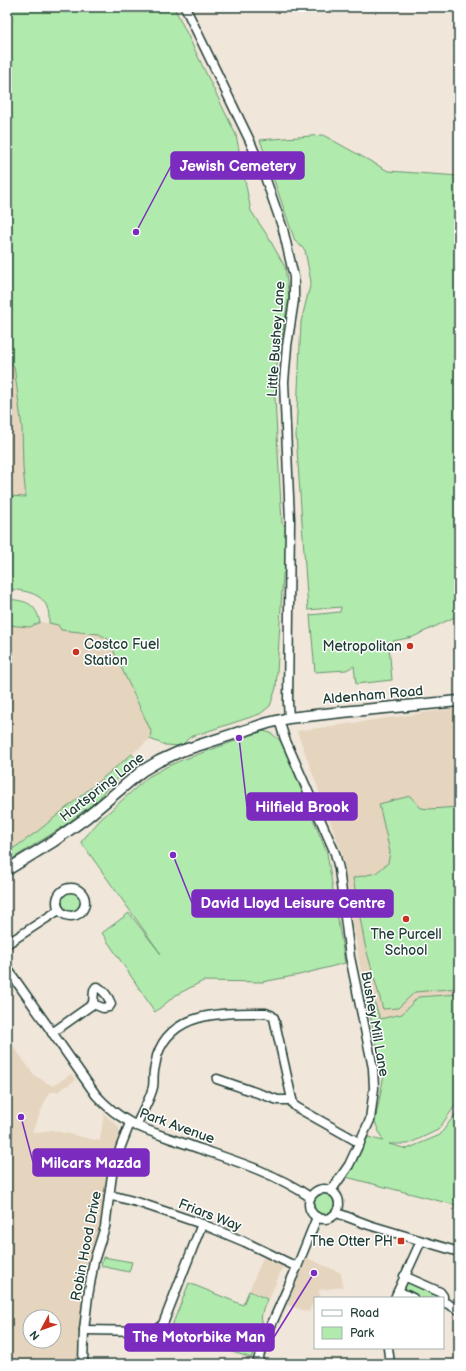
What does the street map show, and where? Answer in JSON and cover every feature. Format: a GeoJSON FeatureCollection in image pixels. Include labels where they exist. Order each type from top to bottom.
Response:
{"type":"FeatureCollection","features":[{"type":"Feature","properties":{"kind":"main road","name":"Aldenham Road"},"geometry":{"type":"LineString","coordinates":[[284,719],[342,712],[459,702]]}},
{"type":"Feature","properties":{"kind":"main road","name":"Hartspring Lane"},"geometry":{"type":"LineString","coordinates":[[7,870],[71,829],[97,810],[134,778],[159,761],[268,722],[284,719]]}},
{"type":"Feature","properties":{"kind":"street","name":"Little Bushey Lane"},"geometry":{"type":"LineString","coordinates":[[185,7],[249,139],[264,174],[283,229],[294,277],[294,300],[287,346],[284,382],[290,520],[288,703],[284,719]]}},
{"type":"Feature","properties":{"kind":"street","name":"Bushey Mill Lane"},"geometry":{"type":"LineString","coordinates":[[284,719],[285,739],[328,836],[339,869],[350,957],[373,1068],[373,1101],[370,1120],[349,1165],[332,1191]]}},
{"type":"Feature","properties":{"kind":"street"},"geometry":{"type":"LineString","coordinates":[[7,944],[59,910]]}},
{"type":"Feature","properties":{"kind":"street","name":"Park Avenue"},"geometry":{"type":"LineString","coordinates":[[7,968],[96,1095],[111,1110],[133,1125],[251,1167],[296,1187],[310,1197]]}},
{"type":"Feature","properties":{"kind":"street"},"geometry":{"type":"LineString","coordinates":[[52,1033],[93,1004]]}},
{"type":"Feature","properties":{"kind":"street","name":"Robin Hood Drive"},"geometry":{"type":"LineString","coordinates":[[83,1364],[84,1330],[88,1296],[94,1262],[105,1227],[112,1175],[120,1146],[133,1125],[153,1086],[154,1071],[158,1055],[162,1046],[169,1037],[185,1024],[205,1016],[218,1014],[266,1013],[271,1015],[274,1018],[292,1100]]}},
{"type":"Feature","properties":{"kind":"street"},"geometry":{"type":"LineString","coordinates":[[217,1079],[278,1100],[292,1100],[296,1108],[360,1143]]}},
{"type":"Feature","properties":{"kind":"street"},"geometry":{"type":"LineString","coordinates":[[325,1188],[332,1191],[337,1196],[339,1201],[337,1213],[329,1218],[317,1218],[310,1210],[308,1205],[310,1197],[319,1189],[325,1188]]}},
{"type":"Feature","properties":{"kind":"street","name":"Friars Way"},"geometry":{"type":"LineString","coordinates":[[110,1196],[140,1203],[202,1224],[245,1242],[297,1267]]}},
{"type":"Feature","properties":{"kind":"street"},"geometry":{"type":"LineString","coordinates":[[337,1213],[369,1225],[459,1252]]}},
{"type":"Feature","properties":{"kind":"street"},"geometry":{"type":"LineString","coordinates":[[257,1364],[262,1346],[317,1218]]}},
{"type":"Feature","properties":{"kind":"street"},"geometry":{"type":"LineString","coordinates":[[84,1330],[149,1331],[157,1329],[163,1324],[202,1224]]}},
{"type":"Feature","properties":{"kind":"street"},"geometry":{"type":"LineString","coordinates":[[409,1297],[396,1294],[421,1241]]}},
{"type":"Feature","properties":{"kind":"street"},"geometry":{"type":"LineString","coordinates":[[404,1276],[440,1292],[443,1297]]}},
{"type":"Feature","properties":{"kind":"street"},"geometry":{"type":"LineString","coordinates":[[444,1303],[459,1310]]}},
{"type":"Feature","properties":{"kind":"street"},"geometry":{"type":"LineString","coordinates":[[388,1349],[390,1364]]}},
{"type":"Feature","properties":{"kind":"shaded area"},"geometry":{"type":"Polygon","coordinates":[[[7,358],[14,365],[22,428],[23,468],[26,497],[7,496],[7,358]]]}},
{"type":"Feature","properties":{"kind":"shaded area"},"geometry":{"type":"Polygon","coordinates":[[[40,622],[58,625],[61,630],[99,634],[108,639],[151,731],[150,739],[38,831],[7,854],[7,625],[30,627],[40,622]]]}},
{"type":"Feature","properties":{"kind":"shaded area","name":"The Purcell School"},"geometry":{"type":"Polygon","coordinates":[[[459,708],[459,994],[418,997],[402,1014],[380,1019],[370,989],[363,985],[342,853],[297,731],[459,708]]]}},
{"type":"Feature","properties":{"kind":"shaded area"},"geometry":{"type":"Polygon","coordinates":[[[7,1038],[35,1076],[53,1086],[71,1074],[76,1080],[57,1092],[49,1092],[32,1132],[40,1133],[51,1130],[100,1141],[104,1114],[118,1126],[121,1134],[108,1177],[101,1224],[92,1255],[85,1288],[80,1364],[7,1364],[7,1038]]]}},
{"type":"Feature","properties":{"kind":"shaded area"},"geometry":{"type":"Polygon","coordinates":[[[267,1257],[283,1266],[269,1299],[249,1291],[263,1258],[267,1257]]]}},
{"type":"Feature","properties":{"kind":"shaded area"},"geometry":{"type":"Polygon","coordinates":[[[307,1258],[341,1273],[343,1287],[319,1290],[320,1297],[314,1297],[314,1304],[312,1304],[309,1312],[287,1305],[307,1258]]]}},
{"type":"Feature","properties":{"kind":"green space"},"geometry":{"type":"Polygon","coordinates":[[[7,7],[174,7],[236,135],[251,211],[267,235],[285,267],[289,297],[274,382],[282,523],[286,527],[286,569],[283,574],[276,688],[270,706],[260,714],[190,737],[181,746],[165,745],[150,739],[151,731],[108,639],[99,634],[61,630],[58,625],[49,623],[49,613],[43,600],[31,593],[7,589],[7,496],[26,497],[23,468],[22,428],[14,366],[7,358],[7,7]]]}},
{"type":"Feature","properties":{"kind":"green space"},"geometry":{"type":"Polygon","coordinates":[[[323,135],[388,171],[459,176],[459,615],[413,637],[393,641],[389,646],[392,680],[356,684],[354,666],[346,670],[315,672],[310,615],[340,612],[341,607],[308,610],[296,435],[301,322],[311,282],[305,250],[295,241],[260,140],[323,135]]]}},
{"type":"Feature","properties":{"kind":"green space"},"geometry":{"type":"Polygon","coordinates":[[[7,599],[24,602],[32,606],[38,615],[40,622],[30,627],[7,625],[7,599]]]}},
{"type":"Feature","properties":{"kind":"green space"},"geometry":{"type":"Polygon","coordinates":[[[263,731],[271,733],[282,742],[327,853],[345,963],[299,975],[262,982],[203,981],[176,995],[155,1012],[102,933],[129,913],[161,954],[81,842],[100,820],[148,777],[182,760],[263,731]]]}},
{"type":"Feature","properties":{"kind":"green space"},"geometry":{"type":"Polygon","coordinates":[[[132,754],[135,758],[134,765],[107,788],[98,800],[61,828],[7,862],[7,854],[10,847],[14,848],[38,831],[132,754]]]}},
{"type":"Feature","properties":{"kind":"green space"},"geometry":{"type":"Polygon","coordinates":[[[410,796],[421,808],[430,809],[459,807],[459,988],[415,992],[398,1008],[383,1009],[365,945],[353,878],[376,873],[388,863],[390,852],[379,804],[410,796]]]}},
{"type":"Feature","properties":{"kind":"green space"},"geometry":{"type":"Polygon","coordinates":[[[72,892],[79,895],[82,902],[79,909],[72,912],[65,909],[62,902],[65,895],[72,892]]]}},
{"type":"Feature","properties":{"kind":"green space"},"geometry":{"type":"Polygon","coordinates":[[[363,985],[370,989],[380,1019],[402,1014],[418,997],[459,994],[459,1100],[438,1130],[408,1144],[389,1144],[407,1149],[440,1135],[459,1109],[459,1206],[346,1177],[356,1162],[368,1137],[383,1141],[375,1122],[384,1075],[363,985]]]}},
{"type":"Feature","properties":{"kind":"green space"},"geometry":{"type":"Polygon","coordinates":[[[324,1192],[329,1193],[335,1199],[335,1209],[329,1215],[324,1216],[319,1215],[313,1209],[312,1204],[313,1199],[319,1193],[324,1192]]]}},
{"type":"Feature","properties":{"kind":"green space"},"geometry":{"type":"Polygon","coordinates":[[[103,1257],[132,1262],[129,1272],[101,1266],[103,1257]]]}},
{"type":"Feature","properties":{"kind":"green space"},"geometry":{"type":"Polygon","coordinates":[[[407,1281],[439,1295],[440,1297],[416,1297],[407,1293],[403,1289],[407,1281]]]}},
{"type":"Feature","properties":{"kind":"green space"},"geometry":{"type":"Polygon","coordinates":[[[189,1283],[243,1305],[249,1291],[267,1299],[262,1316],[262,1323],[264,1326],[251,1358],[196,1340],[172,1334],[173,1323],[189,1283]]]}},
{"type":"Feature","properties":{"kind":"place","name":"Jewish Cemetery"},"geometry":{"type":"Point","coordinates":[136,232]}},
{"type":"Feature","properties":{"kind":"place","name":"Metropolitan"},"geometry":{"type":"Point","coordinates":[410,646]}},
{"type":"Feature","properties":{"kind":"place","name":"Costco Fuel Station"},"geometry":{"type":"Point","coordinates":[76,652]}},
{"type":"Feature","properties":{"kind":"place","name":"Hilfield Brook"},"geometry":{"type":"Point","coordinates":[239,738]}},
{"type":"Feature","properties":{"kind":"place","name":"David Lloyd Leisure Centre"},"geometry":{"type":"Point","coordinates":[173,855]}},
{"type":"Feature","properties":{"kind":"place","name":"The Purcell School"},"geometry":{"type":"Point","coordinates":[406,919]}},
{"type":"Feature","properties":{"kind":"place","name":"Milcars Mazda"},"geometry":{"type":"Point","coordinates":[21,1117]}},
{"type":"Feature","properties":{"kind":"place","name":"The Otter PH"},"geometry":{"type":"Point","coordinates":[401,1241]}},
{"type":"Feature","properties":{"kind":"place","name":"The Motorbike Man"},"geometry":{"type":"Point","coordinates":[314,1273]}}]}
